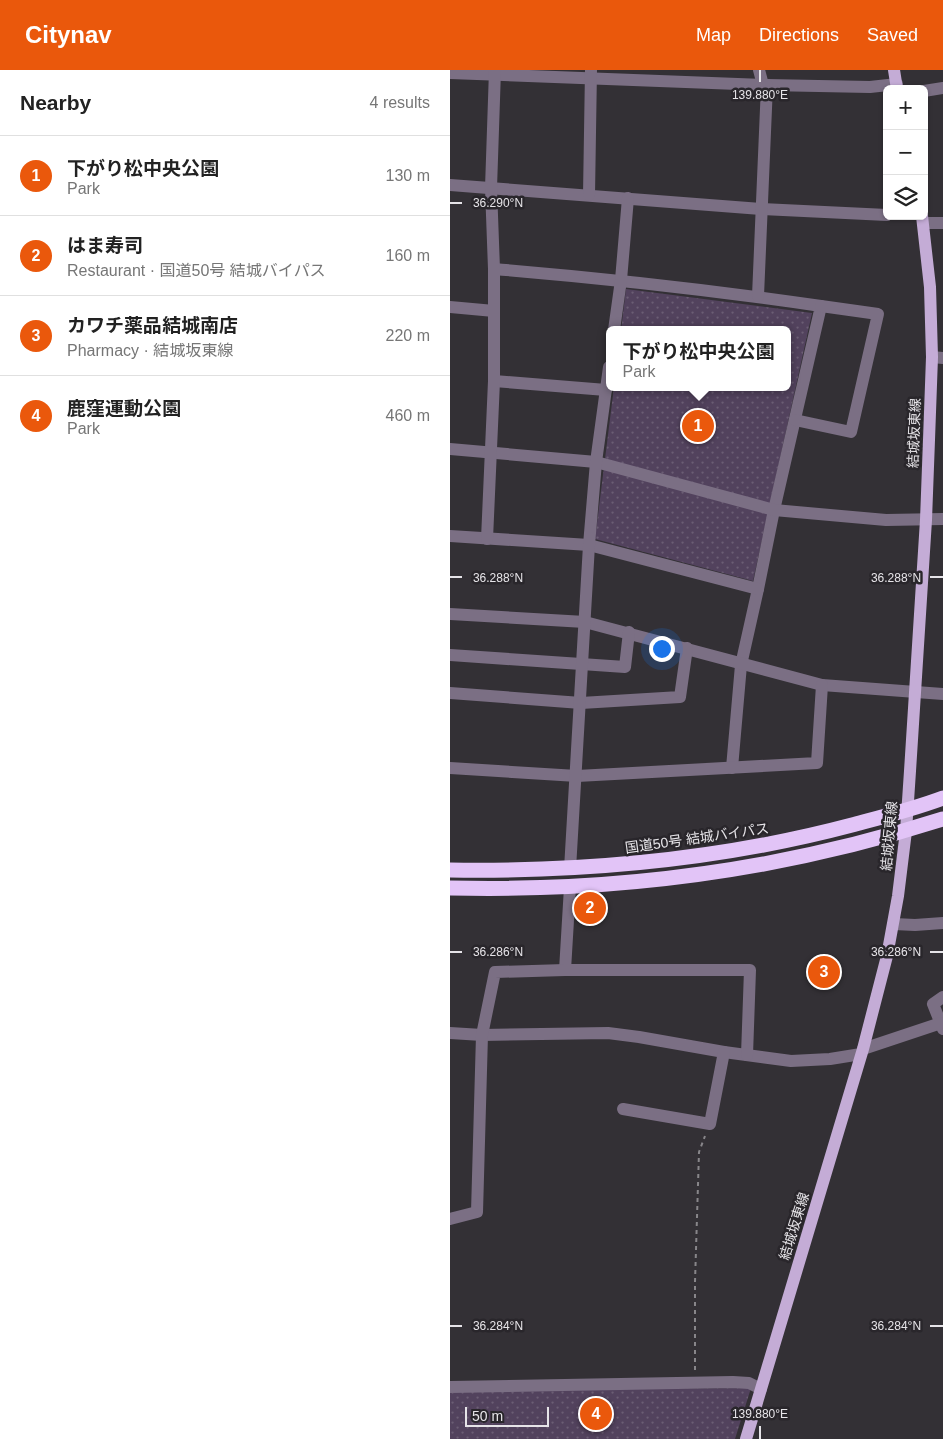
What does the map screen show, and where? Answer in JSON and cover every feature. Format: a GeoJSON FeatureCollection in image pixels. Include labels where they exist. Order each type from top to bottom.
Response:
{"type":"FeatureCollection","features":[{"type":"Feature","properties":{"kind":"highway","name":"国道50号 結城バイパス"},"geometry":{"type":"LineString","coordinates":[[450,870],[570,869],[649,863],[730,852],[818,834],[907,810],[943,798]]}},
{"type":"Feature","properties":{"kind":"highway"},"geometry":{"type":"LineString","coordinates":[[450,888],[570,887],[649,881],[734,870],[819,853],[906,831],[943,819]]}},
{"type":"Feature","properties":{"kind":"main road"},"geometry":{"type":"LineString","coordinates":[[894,70],[897,85]]}},
{"type":"Feature","properties":{"kind":"main road","name":"結城坂東線"},"geometry":{"type":"LineString","coordinates":[[746,1439],[862,1051],[894,924],[906,831],[937,358],[921,220]]}},
{"type":"Feature","properties":{"kind":"street"},"geometry":{"type":"LineString","coordinates":[[758,296],[765,85],[760,70]]}},
{"type":"Feature","properties":{"kind":"street"},"geometry":{"type":"LineString","coordinates":[[487,539],[494,381],[494,269],[491,188],[495,72]]}},
{"type":"Feature","properties":{"kind":"street"},"geometry":{"type":"LineString","coordinates":[[450,73],[667,75],[765,85],[883,87]]}},
{"type":"Feature","properties":{"kind":"street"},"geometry":{"type":"LineString","coordinates":[[589,195],[592,74]]}},
{"type":"Feature","properties":{"kind":"street"},"geometry":{"type":"LineString","coordinates":[[928,90],[943,88]]}},
{"type":"Feature","properties":{"kind":"street"},"geometry":{"type":"LineString","coordinates":[[450,185],[762,209],[883,215]]}},
{"type":"Feature","properties":{"kind":"street"},"geometry":{"type":"LineString","coordinates":[[615,326],[621,280],[628,198]]}},
{"type":"Feature","properties":{"kind":"street"},"geometry":{"type":"LineString","coordinates":[[928,220],[943,223]]}},
{"type":"Feature","properties":{"kind":"street"},"geometry":{"type":"LineString","coordinates":[[494,269],[621,280],[758,296],[878,314],[851,432],[794,420]]}},
{"type":"Feature","properties":{"kind":"street"},"geometry":{"type":"LineString","coordinates":[[732,768],[741,665],[794,420],[821,306]]}},
{"type":"Feature","properties":{"kind":"street"},"geometry":{"type":"LineString","coordinates":[[450,308],[494,311]]}},
{"type":"Feature","properties":{"kind":"street"},"geometry":{"type":"LineString","coordinates":[[494,381],[606,390],[596,462],[570,869]]}},
{"type":"Feature","properties":{"kind":"street"},"geometry":{"type":"LineString","coordinates":[[450,449],[596,462],[774,510],[886,520],[943,519]]}},
{"type":"Feature","properties":{"kind":"street"},"geometry":{"type":"LineString","coordinates":[[450,536],[590,545],[758,589]]}},
{"type":"Feature","properties":{"kind":"street"},"geometry":{"type":"LineString","coordinates":[[450,614],[585,622],[629,632],[741,665],[822,685],[943,694]]}},
{"type":"Feature","properties":{"kind":"street"},"geometry":{"type":"LineString","coordinates":[[450,655],[625,667],[629,632]]}},
{"type":"Feature","properties":{"kind":"street"},"geometry":{"type":"LineString","coordinates":[[450,693],[580,703],[680,697],[687,648]]}},
{"type":"Feature","properties":{"kind":"street"},"geometry":{"type":"LineString","coordinates":[[450,768],[577,776],[817,764],[822,685]]}},
{"type":"Feature","properties":{"kind":"street"},"geometry":{"type":"LineString","coordinates":[[565,970],[570,887]]}},
{"type":"Feature","properties":{"kind":"street"},"geometry":{"type":"LineString","coordinates":[[894,924],[943,923]]}},
{"type":"Feature","properties":{"kind":"street"},"geometry":{"type":"LineString","coordinates":[[450,1219],[477,1212],[482,1035],[495,972],[750,970],[747,1055]]}},
{"type":"Feature","properties":{"kind":"street"},"geometry":{"type":"LineString","coordinates":[[450,1033],[482,1035],[608,1033],[791,1061],[836,1058],[942,1026],[933,1004],[943,997]]}},
{"type":"Feature","properties":{"kind":"street"},"geometry":{"type":"LineString","coordinates":[[623,1109],[710,1124],[724,1052]]}},
{"type":"Feature","properties":{"kind":"street"},"geometry":{"type":"LineString","coordinates":[[450,1386],[741,1382],[761,1388]]}},
{"type":"Feature","properties":{"kind":"path"},"geometry":{"type":"LineString","coordinates":[[695,1382],[695,1282],[700,1152],[710,1124]]}},
{"type":"Feature","properties":{"kind":"shaded area"},"geometry":{"type":"Polygon","coordinates":[[[626,289],[812,313],[753,581],[595,539],[614,391],[791,391],[791,326],[621,326],[626,289]]]}},
{"type":"Feature","properties":{"kind":"shaded area"},"geometry":{"type":"Polygon","coordinates":[[[751,1388],[735,1439],[450,1439],[450,1390],[751,1388]]]}},
{"type":"Feature","properties":{"kind":"place","name":"下がり松中央公園"},"geometry":{"type":"Point","coordinates":[698,426]}},
{"type":"Feature","properties":{"kind":"place","name":"はま寿司"},"geometry":{"type":"Point","coordinates":[590,908]}},
{"type":"Feature","properties":{"kind":"place","name":"カワチ薬品結城南店"},"geometry":{"type":"Point","coordinates":[824,972]}},
{"type":"Feature","properties":{"kind":"place","name":"鹿窪運動公園"},"geometry":{"type":"Point","coordinates":[596,1414]}}]}
